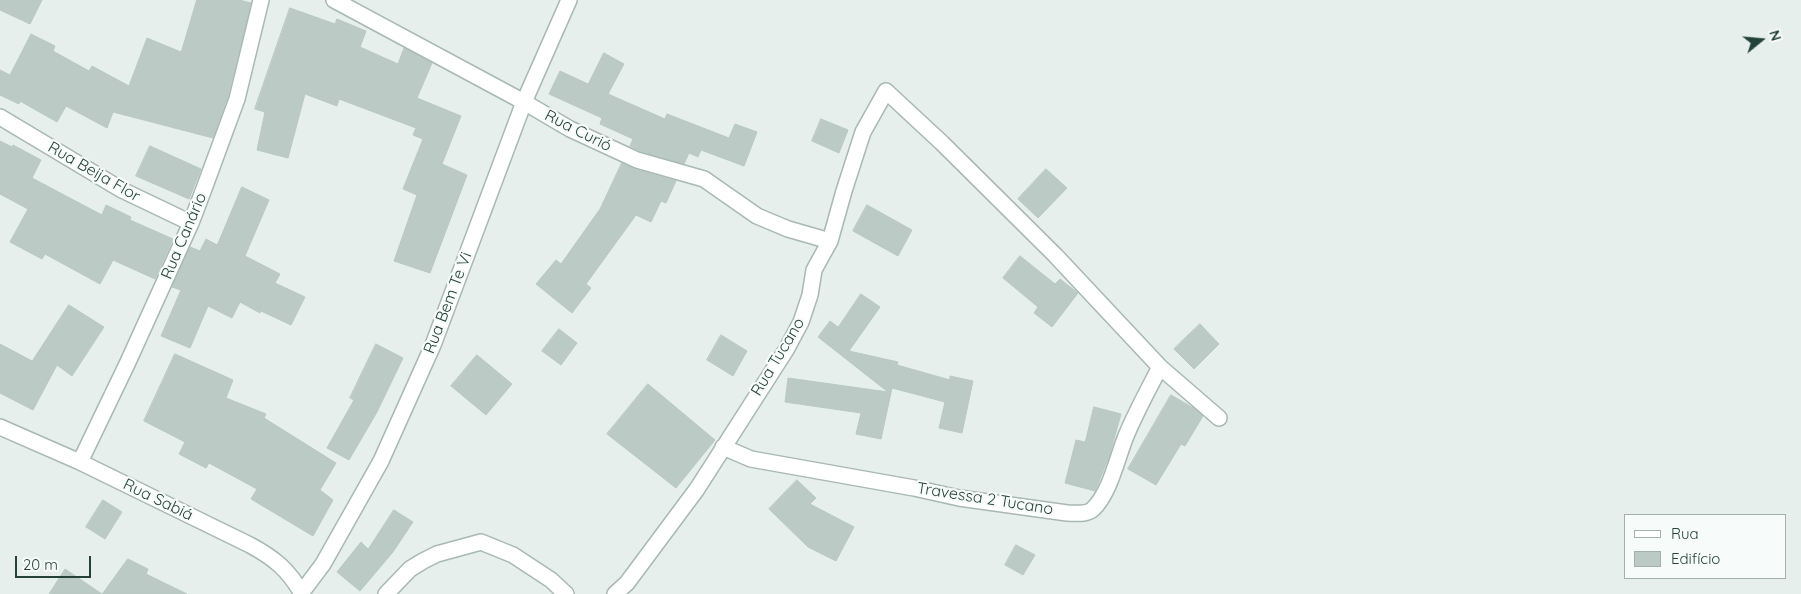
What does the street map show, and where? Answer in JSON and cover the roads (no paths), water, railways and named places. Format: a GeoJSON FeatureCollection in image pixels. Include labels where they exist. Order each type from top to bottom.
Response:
{"type":"FeatureCollection","features":[{"type":"Feature","properties":{"kind":"street","name":"Rua Canário"},"geometry":{"type":"LineString","coordinates":[[80,462],[191,223],[237,99],[261,0]]}},
{"type":"Feature","properties":{"kind":"street","name":"Rua Curió"},"geometry":{"type":"LineString","coordinates":[[334,0],[524,102],[570,129],[637,160],[704,180],[757,216],[788,229],[830,241]]}},
{"type":"Feature","properties":{"kind":"street","name":"Rua Bem Te Vi"},"geometry":{"type":"LineString","coordinates":[[302,593],[323,564],[381,461],[433,345],[524,102],[569,0]]}},
{"type":"Feature","properties":{"kind":"street","name":"Rua Tucano"},"geometry":{"type":"LineString","coordinates":[[615,594],[627,583],[697,488],[786,350],[801,322],[810,295],[814,270],[830,241],[863,132],[886,91],[942,143],[1055,255],[1160,367]]}},
{"type":"Feature","properties":{"kind":"street","name":"Rua Beija Flor"},"geometry":{"type":"LineString","coordinates":[[0,116],[122,190],[191,223]]}},
{"type":"Feature","properties":{"kind":"street"},"geometry":{"type":"LineString","coordinates":[[1160,367],[1219,418]]}},
{"type":"Feature","properties":{"kind":"street","name":"Travessa 2 Tucano"},"geometry":{"type":"LineString","coordinates":[[723,447],[751,459],[905,486],[959,498],[1083,513],[1092,511],[1100,500],[1114,470],[1131,424],[1160,367]]}},
{"type":"Feature","properties":{"kind":"street","name":"Rua Sabiá"},"geometry":{"type":"LineString","coordinates":[[0,427],[80,462],[267,554],[285,568],[302,593]]}},
{"type":"Feature","properties":{"kind":"street"},"geometry":{"type":"LineString","coordinates":[[386,594],[410,569],[422,560],[481,542],[513,555],[551,580],[566,594]]}}]}
